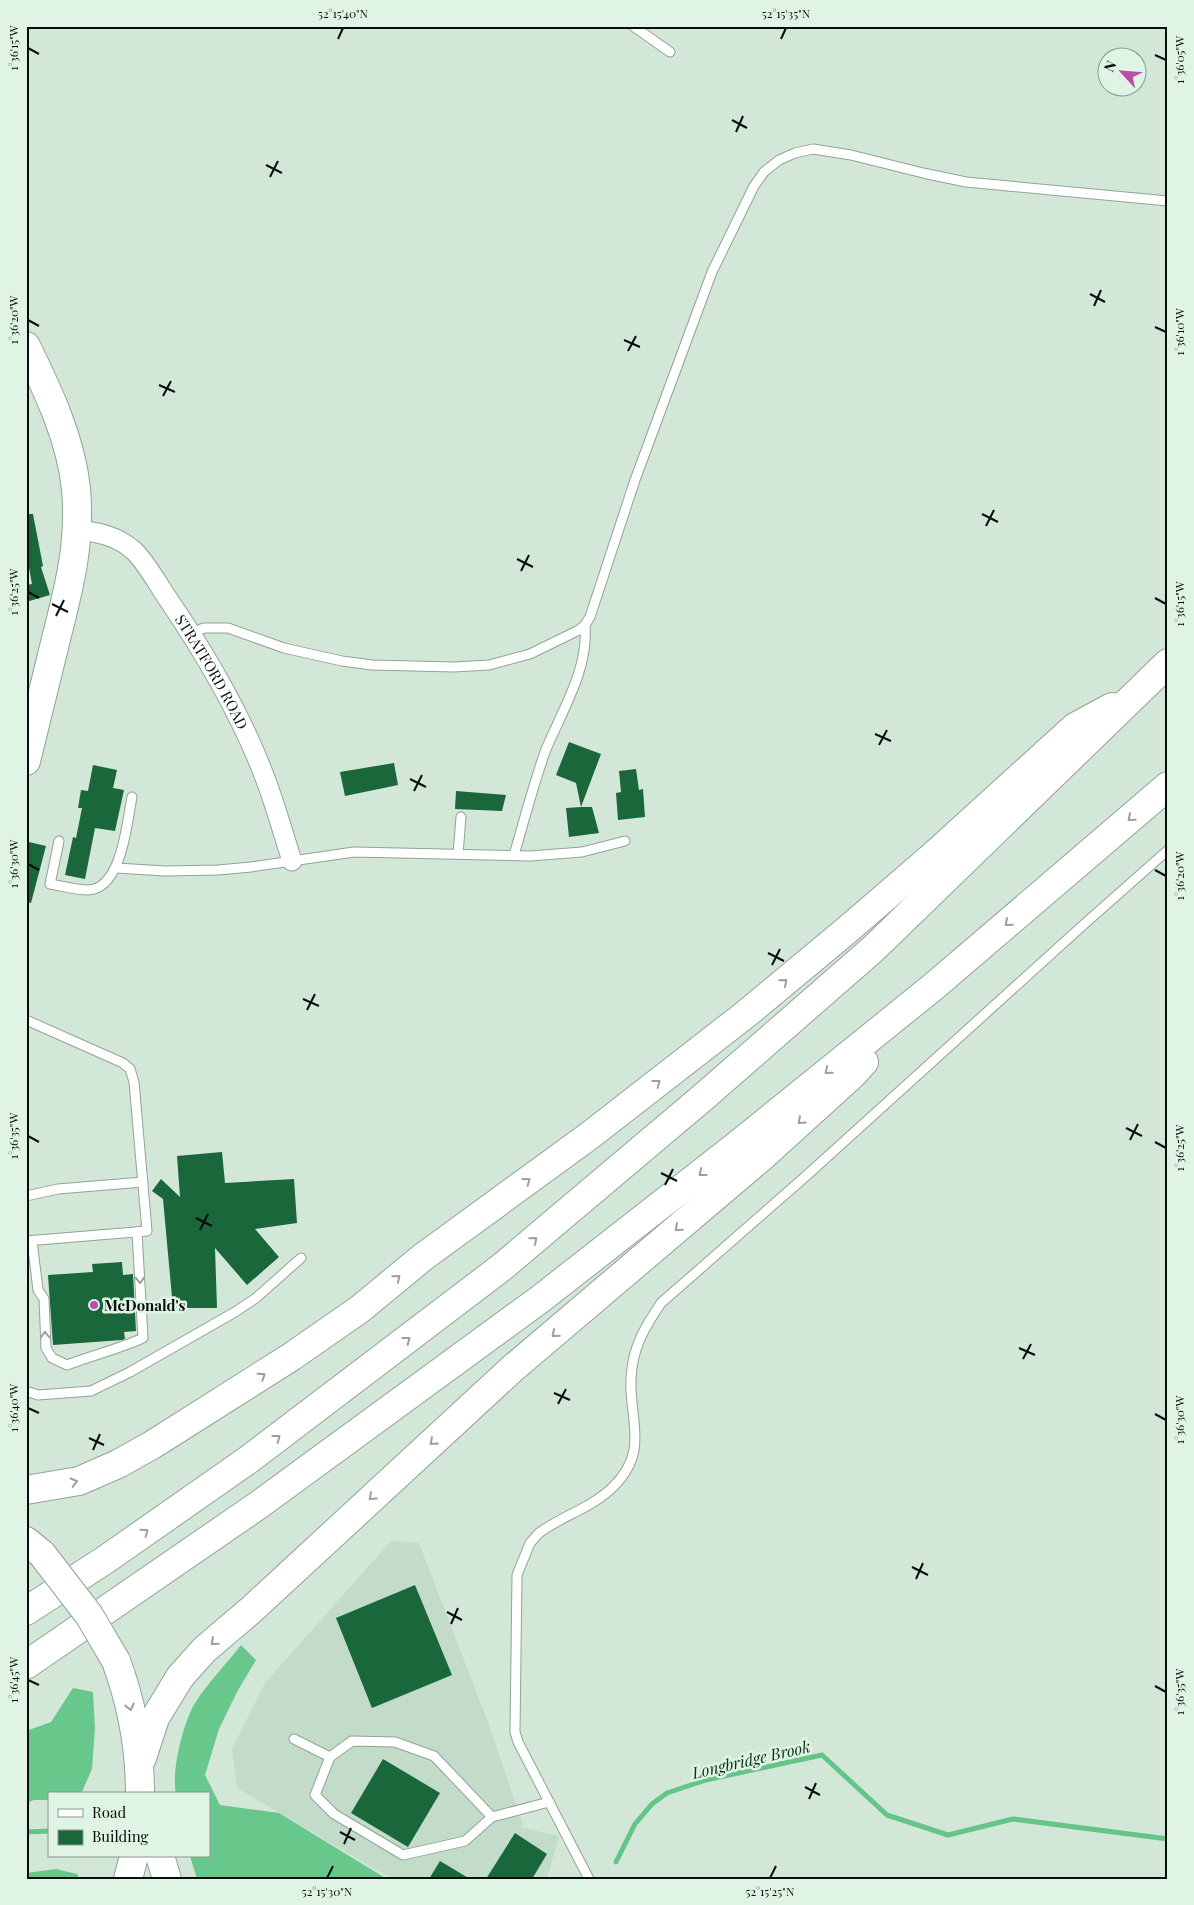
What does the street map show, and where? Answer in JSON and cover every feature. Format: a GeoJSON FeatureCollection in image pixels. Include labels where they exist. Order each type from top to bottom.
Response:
{"type":"FeatureCollection","features":[{"type":"Feature","properties":{"kind":"highway"},"geometry":{"type":"LineString","coordinates":[[26,346],[54,406],[68,448],[76,488],[77,530],[72,578],[26,761]]}},
{"type":"Feature","properties":{"kind":"highway"},"geometry":{"type":"LineString","coordinates":[[26,1612],[105,1560],[248,1460],[502,1267],[701,1099],[873,949],[1168,663]]}},
{"type":"Feature","properties":{"kind":"highway"},"geometry":{"type":"LineString","coordinates":[[26,1490],[79,1481],[118,1464],[260,1377],[360,1309],[423,1257],[589,1136],[746,1014],[934,855],[1075,726],[1138,694]]}},
{"type":"Feature","properties":{"kind":"highway"},"geometry":{"type":"LineString","coordinates":[[26,1665],[260,1504],[532,1305],[736,1146],[934,987],[1168,786]]}},
{"type":"Feature","properties":{"kind":"highway"},"geometry":{"type":"LineString","coordinates":[[139,1766],[155,1718],[180,1677],[204,1650],[251,1610],[513,1368],[741,1174],[851,1076],[934,987]]}},
{"type":"Feature","properties":{"kind":"highway"},"geometry":{"type":"LineString","coordinates":[[34,1548],[89,1615],[116,1661],[126,1688],[136,1732],[140,1792]]}},
{"type":"Feature","properties":{"kind":"highway"},"geometry":{"type":"LineString","coordinates":[[128,1879],[133,1858]]}},
{"type":"Feature","properties":{"kind":"highway"},"geometry":{"type":"LineString","coordinates":[[161,1858],[167,1879]]}},
{"type":"Feature","properties":{"kind":"street","name":"STRATFORD ROAD"},"geometry":{"type":"LineString","coordinates":[[77,530],[96,532],[109,536],[121,541],[135,551],[191,633],[222,686],[244,730],[268,785],[292,861]]}},
{"type":"Feature","properties":{"kind":"lane"},"geometry":{"type":"LineString","coordinates":[[633,26],[670,52]]}},
{"type":"Feature","properties":{"kind":"lane"},"geometry":{"type":"LineString","coordinates":[[191,633],[204,628],[228,628],[284,648],[342,661],[372,665],[454,667],[489,665],[530,654],[547,647],[585,625],[590,617],[636,480],[712,272],[754,186],[764,172],[779,160],[795,153],[813,149],[851,155],[923,174],[966,182],[1168,201]]}},
{"type":"Feature","properties":{"kind":"lane"},"geometry":{"type":"LineString","coordinates":[[514,856],[546,752],[582,662],[586,640],[585,625]]}},
{"type":"Feature","properties":{"kind":"lane"},"geometry":{"type":"LineString","coordinates":[[59,841],[50,884],[89,890],[102,884],[116,868],[124,841],[132,797]]}},
{"type":"Feature","properties":{"kind":"lane"},"geometry":{"type":"LineString","coordinates":[[458,854],[461,817]]}},
{"type":"Feature","properties":{"kind":"lane"},"geometry":{"type":"LineString","coordinates":[[116,868],[190,872],[252,867],[354,852],[530,856],[582,852],[625,841]]}},
{"type":"Feature","properties":{"kind":"lane"},"geometry":{"type":"LineString","coordinates":[[589,1879],[548,1802],[518,1742],[515,1732],[517,1575],[530,1544],[539,1533],[613,1488],[629,1466],[634,1456],[636,1440],[631,1390],[632,1368],[638,1340],[661,1303],[806,1176],[1168,850]]}},
{"type":"Feature","properties":{"kind":"lane"},"geometry":{"type":"LineString","coordinates":[[26,1020],[113,1058],[130,1070],[134,1082],[143,1182],[146,1231],[29,1241],[38,1290],[44,1299],[46,1348],[52,1358],[67,1365],[91,1356],[119,1349],[144,1338],[137,1232]]}},
{"type":"Feature","properties":{"kind":"lane"},"geometry":{"type":"LineString","coordinates":[[26,1196],[58,1189],[143,1182]]}},
{"type":"Feature","properties":{"kind":"lane"},"geometry":{"type":"LineString","coordinates":[[26,1391],[38,1395],[91,1391],[130,1372],[235,1312],[256,1298],[301,1258]]}},
{"type":"Feature","properties":{"kind":"lane"},"geometry":{"type":"LineString","coordinates":[[294,1739],[330,1757]]}},
{"type":"Feature","properties":{"kind":"lane"},"geometry":{"type":"LineString","coordinates":[[492,1817],[434,1756],[395,1742],[352,1741],[330,1757],[315,1795],[334,1814],[403,1855],[465,1841],[492,1817],[548,1802]]}},
{"type":"Feature","properties":{"kind":"shaded area"},"geometry":{"type":"Polygon","coordinates":[[[391,1541],[419,1543],[489,1725],[523,1825],[520,1827],[559,1836],[547,1879],[392,1879],[237,1788],[232,1749],[265,1683],[391,1541]]]}},
{"type":"Feature","properties":{"kind":"green space"},"geometry":{"type":"Polygon","coordinates":[[[241,1645],[256,1660],[237,1692],[219,1729],[205,1775],[220,1805],[279,1813],[387,1879],[197,1879],[191,1858],[210,1858],[210,1792],[176,1792],[175,1773],[186,1723],[195,1703],[241,1645]]]}},
{"type":"Feature","properties":{"kind":"green space"},"geometry":{"type":"Polygon","coordinates":[[[73,1688],[93,1692],[95,1729],[92,1769],[82,1792],[48,1792],[48,1800],[34,1800],[26,1803],[26,1731],[51,1722],[73,1688]]]}},
{"type":"Feature","properties":{"kind":"green space"},"geometry":{"type":"Polygon","coordinates":[[[56,1869],[77,1874],[80,1879],[26,1879],[26,1873],[56,1869]]]}},
{"type":"Feature","properties":{"kind":"building"},"geometry":{"type":"Polygon","coordinates":[[[26,514],[33,514],[43,566],[41,567],[50,595],[26,602],[26,585],[32,584],[26,551],[26,514]]]}},
{"type":"Feature","properties":{"kind":"building"},"geometry":{"type":"Polygon","coordinates":[[[569,742],[601,754],[581,807],[576,783],[556,775],[569,742]]]}},
{"type":"Feature","properties":{"kind":"building"},"geometry":{"type":"Polygon","coordinates":[[[394,763],[398,785],[345,796],[340,772],[394,763]]]}},
{"type":"Feature","properties":{"kind":"building"},"geometry":{"type":"Polygon","coordinates":[[[93,765],[117,770],[113,788],[124,790],[115,831],[95,828],[85,879],[65,875],[73,837],[76,838],[82,808],[78,808],[81,790],[88,791],[93,765]]]}},
{"type":"Feature","properties":{"kind":"building"},"geometry":{"type":"Polygon","coordinates":[[[636,769],[639,790],[643,789],[645,817],[618,820],[616,793],[621,792],[619,771],[636,769]]]}},
{"type":"Feature","properties":{"kind":"building"},"geometry":{"type":"Polygon","coordinates":[[[456,791],[506,795],[502,811],[455,809],[456,791]]]}},
{"type":"Feature","properties":{"kind":"building"},"geometry":{"type":"Polygon","coordinates":[[[592,807],[599,833],[569,837],[566,808],[592,807]]]}},
{"type":"Feature","properties":{"kind":"building"},"geometry":{"type":"Polygon","coordinates":[[[29,842],[46,846],[31,903],[26,902],[26,854],[29,842]]]}},
{"type":"Feature","properties":{"kind":"building"},"geometry":{"type":"Polygon","coordinates":[[[222,1152],[225,1183],[294,1179],[297,1223],[255,1229],[279,1257],[247,1285],[215,1248],[217,1308],[173,1308],[163,1199],[152,1191],[161,1179],[180,1197],[177,1156],[222,1152]]]}},
{"type":"Feature","properties":{"kind":"building","name":"McDonald's"},"geometry":{"type":"Polygon","coordinates":[[[122,1262],[123,1275],[133,1274],[136,1331],[124,1332],[125,1339],[122,1340],[53,1345],[48,1275],[93,1272],[92,1264],[122,1262]]]}},
{"type":"Feature","properties":{"kind":"building"},"geometry":{"type":"Polygon","coordinates":[[[415,1585],[452,1675],[372,1708],[336,1618],[415,1585]]]}},
{"type":"Feature","properties":{"kind":"building"},"geometry":{"type":"Polygon","coordinates":[[[383,1759],[440,1793],[408,1847],[351,1813],[383,1759]]]}},
{"type":"Feature","properties":{"kind":"building"},"geometry":{"type":"Polygon","coordinates":[[[515,1833],[547,1854],[532,1879],[486,1879],[515,1833]]]}},
{"type":"Feature","properties":{"kind":"building"},"geometry":{"type":"Polygon","coordinates":[[[440,1861],[470,1879],[429,1879],[440,1861]]]}},
{"type":"Feature","properties":{"kind":"waterway","name":"Longbridge Brook"},"geometry":{"type":"LineString","coordinates":[[616,1862],[635,1824],[652,1804],[667,1793],[706,1780],[822,1755],[887,1815],[948,1835],[1013,1819],[1168,1839]]}},
{"type":"Feature","properties":{"kind":"waterway","name":"Longbridge Brook"},"geometry":{"type":"LineString","coordinates":[[26,1832],[48,1831]]}},
{"type":"Feature","properties":{"kind":"place","name":"McDonald's"},"geometry":{"type":"Point","coordinates":[94,1305]}}]}
